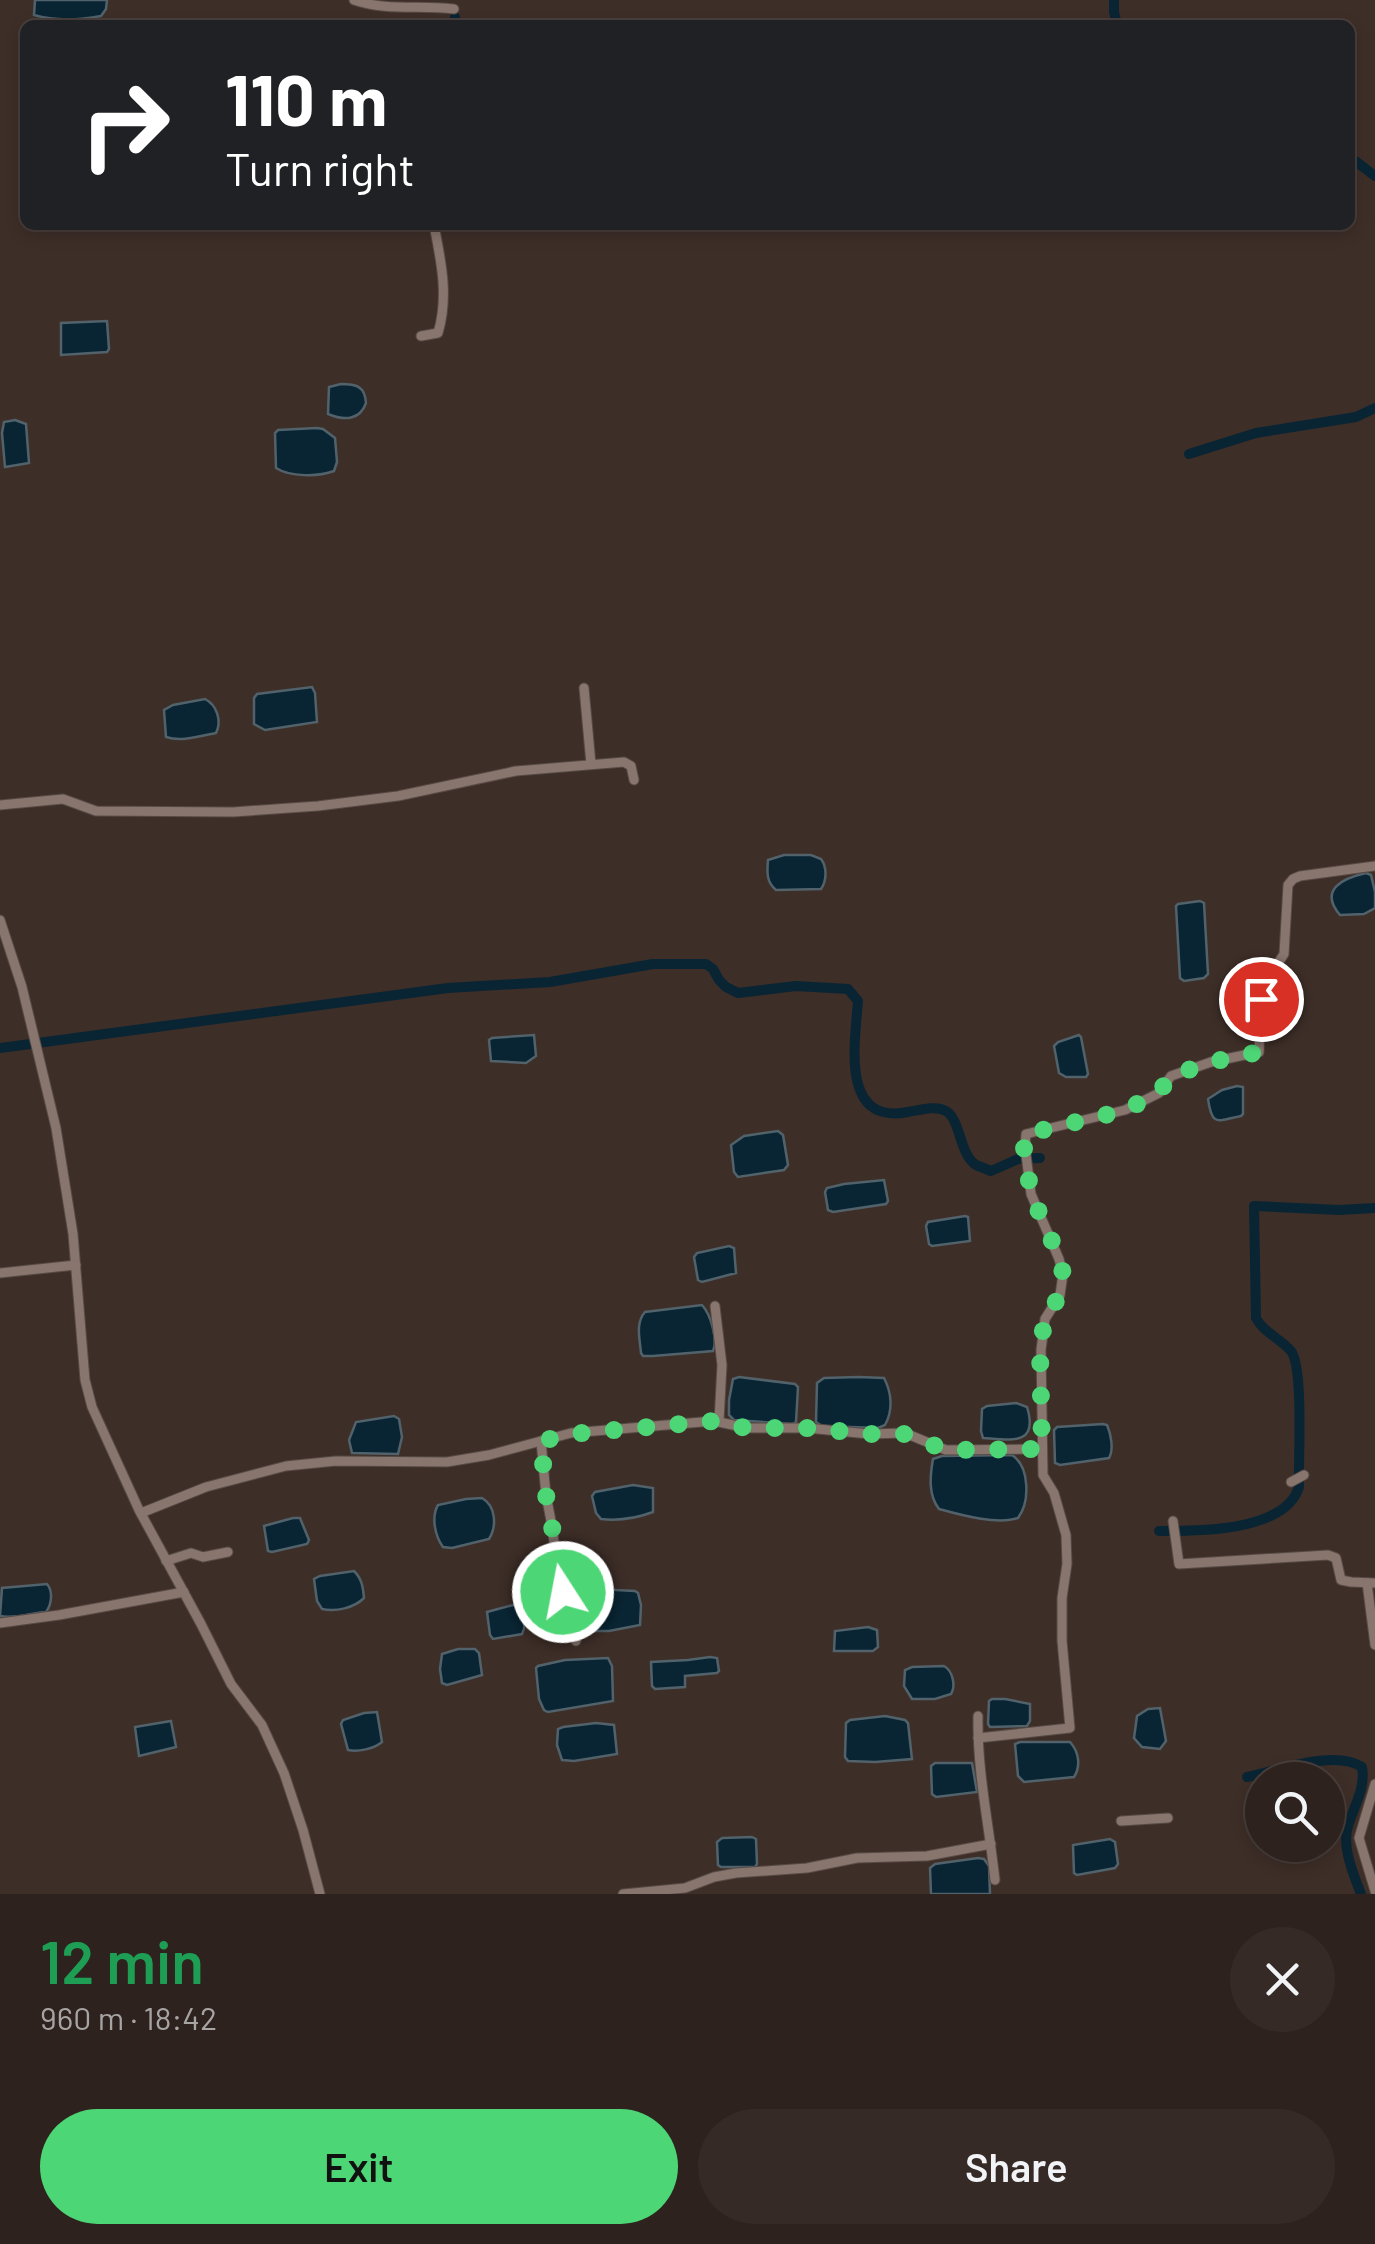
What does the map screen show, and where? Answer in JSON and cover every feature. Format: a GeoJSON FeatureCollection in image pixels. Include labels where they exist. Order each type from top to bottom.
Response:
{"type":"FeatureCollection","features":[{"type":"Feature","properties":{"kind":"street"},"geometry":{"type":"LineString","coordinates":[[354,0],[370,6],[454,9]]}},
{"type":"Feature","properties":{"kind":"street"},"geometry":{"type":"LineString","coordinates":[[421,336],[438,333],[441,322],[442,260],[435,230]]}},
{"type":"Feature","properties":{"kind":"street"},"geometry":{"type":"LineString","coordinates":[[584,688],[591,764]]}},
{"type":"Feature","properties":{"kind":"street"},"geometry":{"type":"LineString","coordinates":[[0,805],[62,799],[96,811],[233,812],[398,796],[516,771],[591,764],[629,763],[634,780]]}},
{"type":"Feature","properties":{"kind":"street"},"geometry":{"type":"LineString","coordinates":[[978,1738],[1070,1728],[1062,1641],[1066,1535],[1054,1494],[1043,1475],[1040,1350],[1045,1319],[1060,1295],[1063,1274],[1036,1209],[1024,1148],[1026,1134],[1111,1115],[1159,1092],[1171,1076],[1259,1052],[1265,983],[1284,954],[1288,885],[1300,876],[1375,866]]}},
{"type":"Feature","properties":{"kind":"street"},"geometry":{"type":"LineString","coordinates":[[0,920],[22,987],[59,1144],[74,1234],[84,1380],[92,1407],[141,1513],[231,1684],[262,1725],[304,1830],[320,1894]]}},
{"type":"Feature","properties":{"kind":"street"},"geometry":{"type":"LineString","coordinates":[[0,1273],[76,1264]]}},
{"type":"Feature","properties":{"kind":"street"},"geometry":{"type":"LineString","coordinates":[[715,1306],[722,1365],[719,1422]]}},
{"type":"Feature","properties":{"kind":"street"},"geometry":{"type":"LineString","coordinates":[[141,1513],[206,1487],[286,1466],[447,1462],[586,1432],[719,1422],[746,1428],[905,1434],[946,1450],[1042,1449]]}},
{"type":"Feature","properties":{"kind":"street"},"geometry":{"type":"LineString","coordinates":[[541,1441],[558,1575],[576,1641]]}},
{"type":"Feature","properties":{"kind":"street"},"geometry":{"type":"LineString","coordinates":[[1291,1482],[1304,1475]]}},
{"type":"Feature","properties":{"kind":"street"},"geometry":{"type":"LineString","coordinates":[[1174,1522],[1179,1564],[1328,1555],[1336,1558],[1341,1580],[1371,1583],[1375,1645]]}},
{"type":"Feature","properties":{"kind":"street"},"geometry":{"type":"LineString","coordinates":[[166,1560],[192,1553],[203,1558],[228,1552]]}},
{"type":"Feature","properties":{"kind":"street"},"geometry":{"type":"LineString","coordinates":[[0,1623],[184,1592]]}},
{"type":"Feature","properties":{"kind":"street"},"geometry":{"type":"LineString","coordinates":[[978,1716],[979,1774],[995,1880]]}},
{"type":"Feature","properties":{"kind":"street"},"geometry":{"type":"LineString","coordinates":[[1375,1784],[1359,1838],[1375,1891]]}},
{"type":"Feature","properties":{"kind":"street"},"geometry":{"type":"LineString","coordinates":[[1121,1821],[1168,1818]]}},
{"type":"Feature","properties":{"kind":"street"},"geometry":{"type":"LineString","coordinates":[[623,1894],[686,1888],[736,1873],[779,1872],[857,1858],[927,1856],[991,1844]]}},
{"type":"Feature","properties":{"kind":"water"},"geometry":{"type":"Polygon","coordinates":[[[35,0],[107,0],[101,16],[68,19],[34,15],[35,0]]]}},
{"type":"Feature","properties":{"kind":"water"},"geometry":{"type":"Polygon","coordinates":[[[107,321],[107,352],[61,355],[61,323],[107,321]]]}},
{"type":"Feature","properties":{"kind":"water"},"geometry":{"type":"Polygon","coordinates":[[[355,386],[364,393],[366,403],[356,416],[340,418],[328,414],[329,387],[355,386]]]}},
{"type":"Feature","properties":{"kind":"water"},"geometry":{"type":"Polygon","coordinates":[[[4,422],[26,424],[29,463],[5,467],[4,422]]]}},
{"type":"Feature","properties":{"kind":"water"},"geometry":{"type":"Polygon","coordinates":[[[317,428],[335,438],[334,471],[304,475],[276,468],[278,430],[317,428]]]}},
{"type":"Feature","properties":{"kind":"water"},"geometry":{"type":"Polygon","coordinates":[[[312,687],[317,722],[265,730],[254,724],[257,694],[312,687]]]}},
{"type":"Feature","properties":{"kind":"water"},"geometry":{"type":"Polygon","coordinates":[[[205,699],[217,714],[216,733],[184,739],[166,737],[164,710],[205,699]]]}},
{"type":"Feature","properties":{"kind":"water"},"geometry":{"type":"Polygon","coordinates":[[[784,855],[821,859],[826,874],[821,889],[776,890],[769,880],[768,860],[784,855]]]}},
{"type":"Feature","properties":{"kind":"water"},"geometry":{"type":"Polygon","coordinates":[[[1366,873],[1371,875],[1375,908],[1364,914],[1340,915],[1332,898],[1336,886],[1366,873]]]}},
{"type":"Feature","properties":{"kind":"water"},"geometry":{"type":"Polygon","coordinates":[[[1204,903],[1208,974],[1184,981],[1180,978],[1176,906],[1204,903]]]}},
{"type":"Feature","properties":{"kind":"water"},"geometry":{"type":"Polygon","coordinates":[[[534,1035],[536,1056],[526,1063],[491,1061],[492,1038],[534,1035]]]}},
{"type":"Feature","properties":{"kind":"water"},"geometry":{"type":"Polygon","coordinates":[[[1079,1035],[1088,1074],[1066,1077],[1059,1073],[1054,1046],[1079,1035]]]}},
{"type":"Feature","properties":{"kind":"water"},"geometry":{"type":"Polygon","coordinates":[[[1243,1087],[1243,1114],[1217,1120],[1211,1114],[1208,1099],[1243,1087]]]}},
{"type":"Feature","properties":{"kind":"water"},"geometry":{"type":"Polygon","coordinates":[[[778,1131],[783,1135],[788,1165],[784,1170],[738,1177],[731,1145],[744,1136],[778,1131]]]}},
{"type":"Feature","properties":{"kind":"water"},"geometry":{"type":"Polygon","coordinates":[[[884,1180],[886,1204],[828,1210],[827,1188],[884,1180]]]}},
{"type":"Feature","properties":{"kind":"water"},"geometry":{"type":"Polygon","coordinates":[[[965,1216],[970,1241],[929,1244],[928,1222],[965,1216]]]}},
{"type":"Feature","properties":{"kind":"water"},"geometry":{"type":"Polygon","coordinates":[[[734,1248],[736,1273],[698,1280],[694,1257],[697,1253],[734,1248]]]}},
{"type":"Feature","properties":{"kind":"water"},"geometry":{"type":"Polygon","coordinates":[[[702,1305],[713,1328],[713,1351],[643,1356],[639,1326],[645,1312],[702,1305]]]}},
{"type":"Feature","properties":{"kind":"water"},"geometry":{"type":"Polygon","coordinates":[[[824,1378],[884,1378],[890,1402],[885,1425],[822,1426],[816,1422],[817,1383],[824,1378]]]}},
{"type":"Feature","properties":{"kind":"water"},"geometry":{"type":"Polygon","coordinates":[[[733,1379],[795,1384],[796,1422],[734,1420],[729,1415],[729,1400],[733,1379]]]}},
{"type":"Feature","properties":{"kind":"water"},"geometry":{"type":"Polygon","coordinates":[[[1016,1403],[1027,1407],[1030,1420],[1026,1434],[1012,1439],[983,1438],[982,1409],[1016,1403]]]}},
{"type":"Feature","properties":{"kind":"water"},"geometry":{"type":"Polygon","coordinates":[[[394,1416],[399,1419],[402,1437],[398,1454],[352,1453],[349,1440],[356,1422],[394,1416]]]}},
{"type":"Feature","properties":{"kind":"water"},"geometry":{"type":"Polygon","coordinates":[[[1103,1424],[1111,1437],[1109,1458],[1055,1463],[1057,1427],[1103,1424]]]}},
{"type":"Feature","properties":{"kind":"water"},"geometry":{"type":"Polygon","coordinates":[[[1012,1455],[1022,1468],[1026,1485],[1025,1503],[1018,1518],[990,1520],[939,1509],[935,1504],[931,1492],[933,1459],[1012,1455]]]}},
{"type":"Feature","properties":{"kind":"water"},"geometry":{"type":"Polygon","coordinates":[[[633,1485],[653,1488],[653,1512],[628,1519],[601,1519],[592,1496],[595,1492],[633,1485]]]}},
{"type":"Feature","properties":{"kind":"water"},"geometry":{"type":"Polygon","coordinates":[[[482,1498],[494,1517],[489,1539],[443,1547],[435,1526],[438,1505],[482,1498]]]}},
{"type":"Feature","properties":{"kind":"water"},"geometry":{"type":"Polygon","coordinates":[[[300,1518],[307,1544],[268,1551],[264,1526],[300,1518]]]}},
{"type":"Feature","properties":{"kind":"water"},"geometry":{"type":"Polygon","coordinates":[[[354,1571],[362,1583],[364,1598],[344,1608],[322,1609],[314,1579],[354,1571]]]}},
{"type":"Feature","properties":{"kind":"water"},"geometry":{"type":"Polygon","coordinates":[[[47,1584],[51,1598],[46,1612],[0,1616],[2,1588],[47,1584]]]}},
{"type":"Feature","properties":{"kind":"water"},"geometry":{"type":"Polygon","coordinates":[[[595,1589],[638,1593],[640,1625],[581,1631],[575,1622],[572,1598],[595,1589]]]}},
{"type":"Feature","properties":{"kind":"water"},"geometry":{"type":"Polygon","coordinates":[[[520,1605],[523,1612],[522,1634],[493,1639],[487,1612],[520,1605]]]}},
{"type":"Feature","properties":{"kind":"water"},"geometry":{"type":"Polygon","coordinates":[[[868,1627],[877,1630],[878,1647],[873,1651],[834,1651],[835,1631],[868,1627]]]}},
{"type":"Feature","properties":{"kind":"water"},"geometry":{"type":"Polygon","coordinates":[[[475,1649],[479,1653],[482,1675],[447,1685],[442,1683],[442,1654],[475,1649]]]}},
{"type":"Feature","properties":{"kind":"water"},"geometry":{"type":"Polygon","coordinates":[[[608,1658],[612,1666],[613,1701],[544,1710],[539,1699],[538,1666],[608,1658]]]}},
{"type":"Feature","properties":{"kind":"water"},"geometry":{"type":"Polygon","coordinates":[[[717,1658],[717,1673],[685,1676],[685,1687],[652,1686],[651,1662],[717,1658]]]}},
{"type":"Feature","properties":{"kind":"water"},"geometry":{"type":"Polygon","coordinates":[[[944,1666],[953,1679],[951,1694],[912,1699],[904,1686],[905,1670],[944,1666]]]}},
{"type":"Feature","properties":{"kind":"water"},"geometry":{"type":"Polygon","coordinates":[[[992,1699],[1030,1704],[1027,1726],[990,1727],[992,1699]]]}},
{"type":"Feature","properties":{"kind":"water"},"geometry":{"type":"Polygon","coordinates":[[[1160,1708],[1166,1741],[1160,1749],[1142,1747],[1134,1738],[1137,1716],[1160,1708]]]}},
{"type":"Feature","properties":{"kind":"water"},"geometry":{"type":"Polygon","coordinates":[[[377,1712],[382,1742],[366,1749],[348,1750],[343,1720],[377,1712]]]}},
{"type":"Feature","properties":{"kind":"water"},"geometry":{"type":"Polygon","coordinates":[[[885,1716],[908,1723],[912,1759],[848,1761],[846,1723],[885,1716]]]}},
{"type":"Feature","properties":{"kind":"water"},"geometry":{"type":"Polygon","coordinates":[[[171,1721],[176,1747],[139,1756],[135,1727],[171,1721]]]}},
{"type":"Feature","properties":{"kind":"water"},"geometry":{"type":"Polygon","coordinates":[[[596,1723],[614,1725],[617,1754],[562,1760],[557,1745],[558,1729],[596,1723]]]}},
{"type":"Feature","properties":{"kind":"water"},"geometry":{"type":"Polygon","coordinates":[[[1070,1742],[1078,1759],[1074,1777],[1024,1782],[1018,1776],[1015,1744],[1070,1742]]]}},
{"type":"Feature","properties":{"kind":"water"},"geometry":{"type":"Polygon","coordinates":[[[972,1763],[977,1792],[936,1797],[932,1794],[931,1766],[972,1763]]]}},
{"type":"Feature","properties":{"kind":"water"},"geometry":{"type":"Polygon","coordinates":[[[722,1838],[756,1839],[755,1867],[718,1865],[717,1842],[722,1838]]]}},
{"type":"Feature","properties":{"kind":"water"},"geometry":{"type":"Polygon","coordinates":[[[1110,1839],[1115,1842],[1115,1868],[1074,1873],[1073,1845],[1110,1839]]]}},
{"type":"Feature","properties":{"kind":"water"},"geometry":{"type":"Polygon","coordinates":[[[978,1858],[989,1866],[990,1894],[931,1894],[930,1868],[935,1864],[978,1858]]]}},
{"type":"Feature","properties":{"kind":"waterway"},"geometry":{"type":"LineString","coordinates":[[1114,0],[1116,20]]}},
{"type":"Feature","properties":{"kind":"waterway"},"geometry":{"type":"LineString","coordinates":[[1355,161],[1375,176]]}},
{"type":"Feature","properties":{"kind":"waterway"},"geometry":{"type":"LineString","coordinates":[[1189,454],[1256,433],[1356,417],[1375,408]]}},
{"type":"Feature","properties":{"kind":"waterway"},"geometry":{"type":"LineString","coordinates":[[0,1048],[448,988],[550,982],[653,964],[706,964],[726,987],[738,993],[796,986],[848,989],[858,1001],[856,1077],[871,1106],[886,1113],[932,1108],[946,1111],[955,1122],[970,1160],[991,1171],[1018,1159],[1040,1158]]}},
{"type":"Feature","properties":{"kind":"waterway"},"geometry":{"type":"LineString","coordinates":[[1159,1531],[1216,1529],[1259,1521],[1291,1502],[1299,1487],[1298,1376],[1291,1351],[1256,1318],[1254,1206],[1375,1208]]}},
{"type":"Feature","properties":{"kind":"waterway"},"geometry":{"type":"LineString","coordinates":[[1315,1762],[1337,1760],[1362,1767],[1360,1792],[1346,1838],[1361,1894]]}},
{"type":"Feature","properties":{"kind":"route"},"geometry":{"type":"LineString","coordinates":[[563,1592],[541,1441],[601,1430],[714,1421],[746,1428],[905,1434],[946,1450],[1042,1449],[1040,1350],[1045,1319],[1060,1295],[1063,1274],[1031,1194],[1024,1148],[1026,1134],[1126,1110],[1159,1092],[1171,1076],[1259,1052],[1261,999]]}}]}
